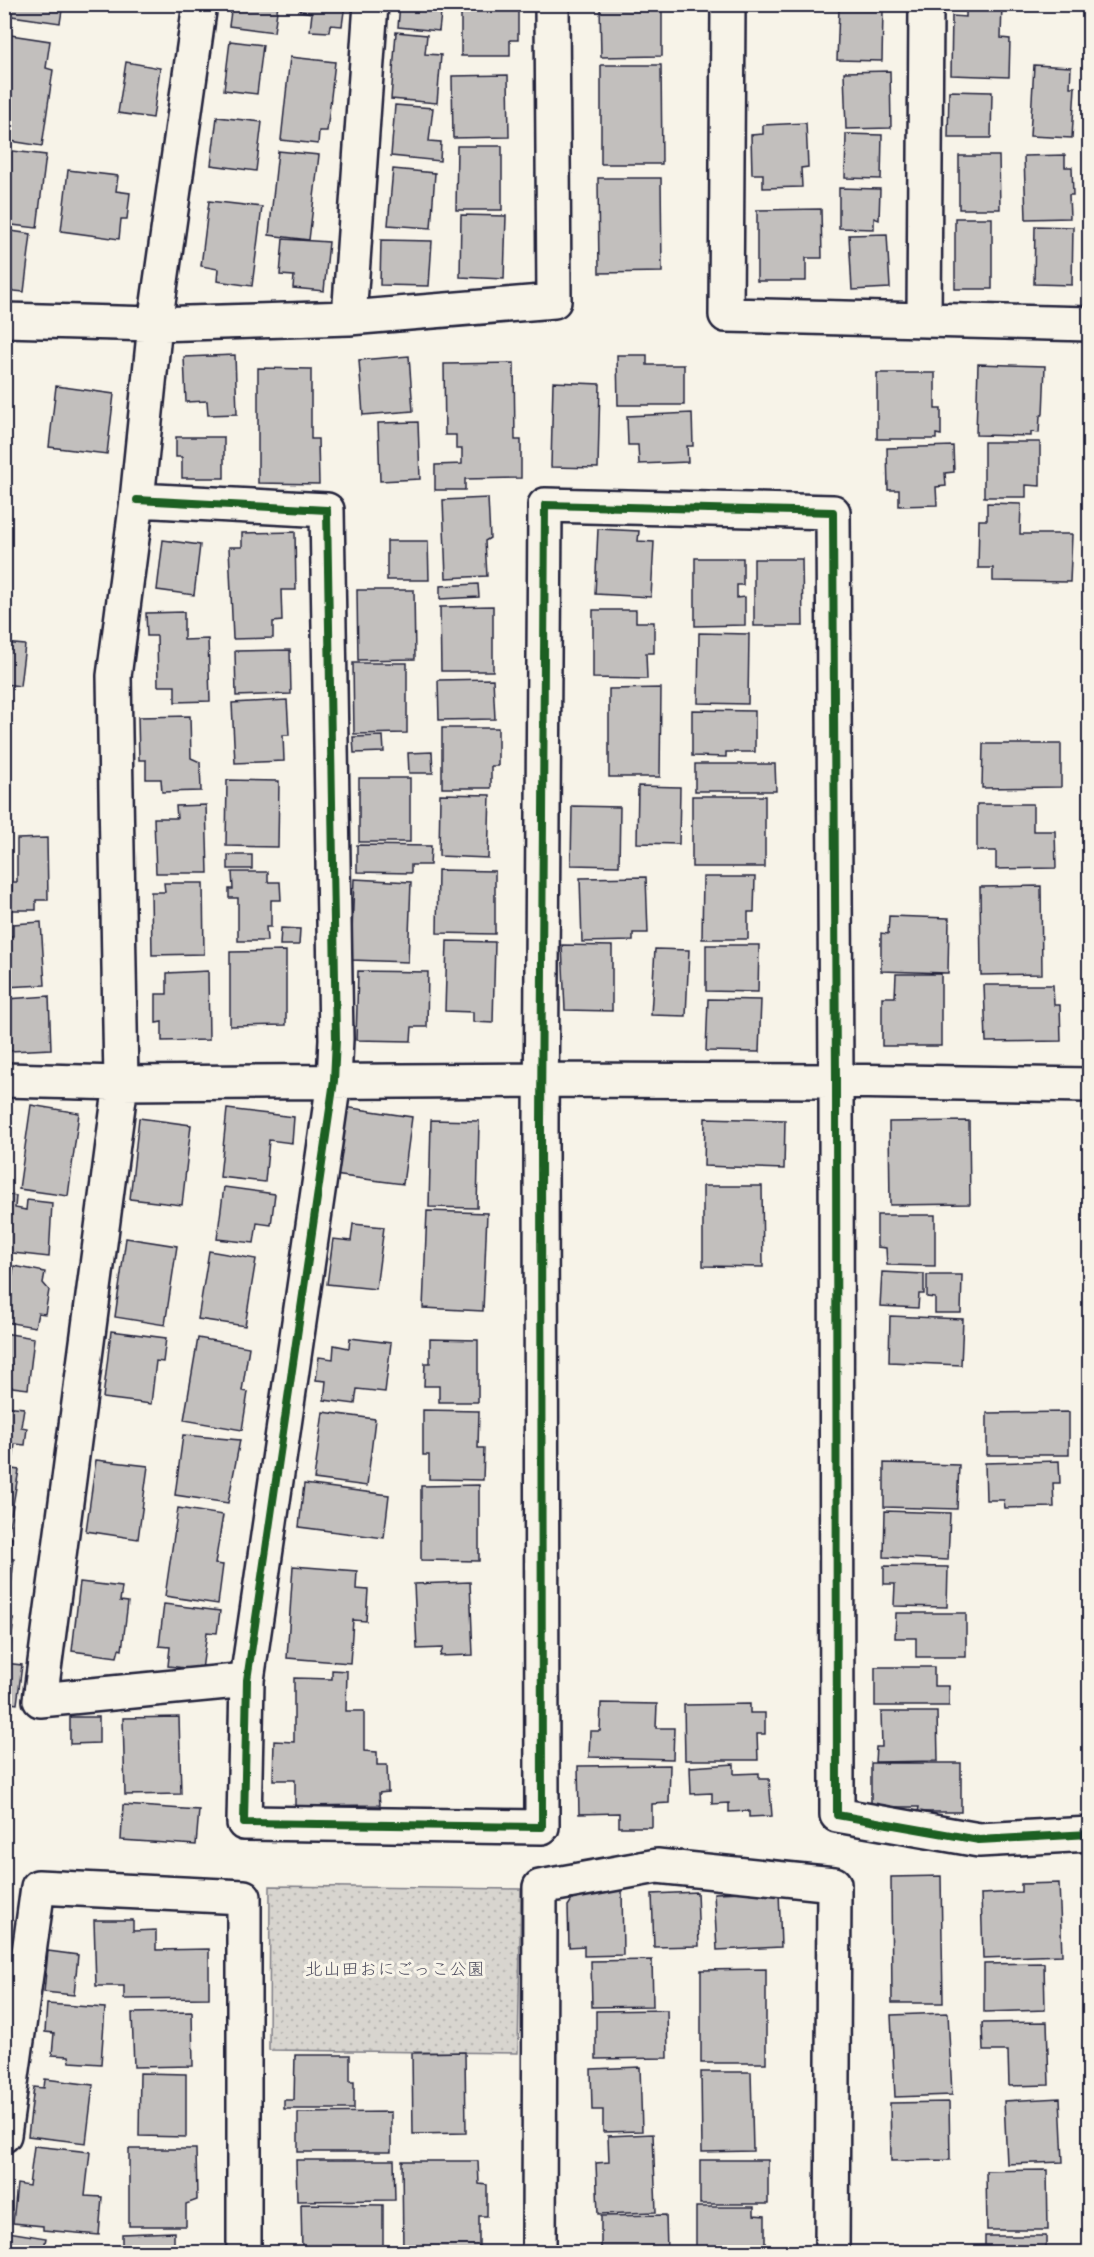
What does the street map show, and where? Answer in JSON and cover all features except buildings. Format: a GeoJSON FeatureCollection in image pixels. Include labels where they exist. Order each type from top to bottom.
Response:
{"type":"FeatureCollection","features":[{"type":"Feature","properties":{"kind":"street"},"geometry":{"type":"LineString","coordinates":[[200,4],[155,324],[137,500],[114,676],[121,1083],[40,1700],[247,1680]]}},
{"type":"Feature","properties":{"kind":"street"},"geometry":{"type":"LineString","coordinates":[[350,318],[371,4]]}},
{"type":"Feature","properties":{"kind":"street"},"geometry":{"type":"LineString","coordinates":[[4,320],[155,324],[350,318],[554,301],[552,4]]}},
{"type":"Feature","properties":{"kind":"street"},"geometry":{"type":"LineString","coordinates":[[728,4],[726,315],[1089,324]]}},
{"type":"Feature","properties":{"kind":"street"},"geometry":{"type":"LineString","coordinates":[[924,320],[926,4]]}},
{"type":"Feature","properties":{"kind":"street"},"geometry":{"type":"LineString","coordinates":[[137,500],[327,510],[336,1039],[334,1081],[247,1680],[244,1823],[542,1827],[545,505],[833,512],[837,1815],[979,1840],[1089,1834]]}},
{"type":"Feature","properties":{"kind":"street"},"geometry":{"type":"LineString","coordinates":[[4,1080],[121,1083],[542,1080],[836,1081],[1089,1085]]}},
{"type":"Feature","properties":{"kind":"street"},"geometry":{"type":"LineString","coordinates":[[539,2253],[540,1887],[657,1866],[834,1884],[832,2253]]}},
{"type":"Feature","properties":{"kind":"street"},"geometry":{"type":"LineString","coordinates":[[4,2134],[38,1887],[244,1897],[244,2253]]}},
{"type":"Feature","properties":{"kind":"green space","name":"北山田おにごっこ公園"},"geometry":{"type":"Polygon","coordinates":[[[270,1886],[521,1889],[518,2053],[269,2050],[270,1886]]]}},
{"type":"Feature","properties":{"kind":"cycle path"},"geometry":{"type":"LineString","coordinates":[[137,500],[327,510],[336,1039],[334,1081],[247,1680],[244,1823],[542,1827],[541,1124],[545,505],[833,512],[837,1815],[979,1840],[1090,1834]]}}]}
